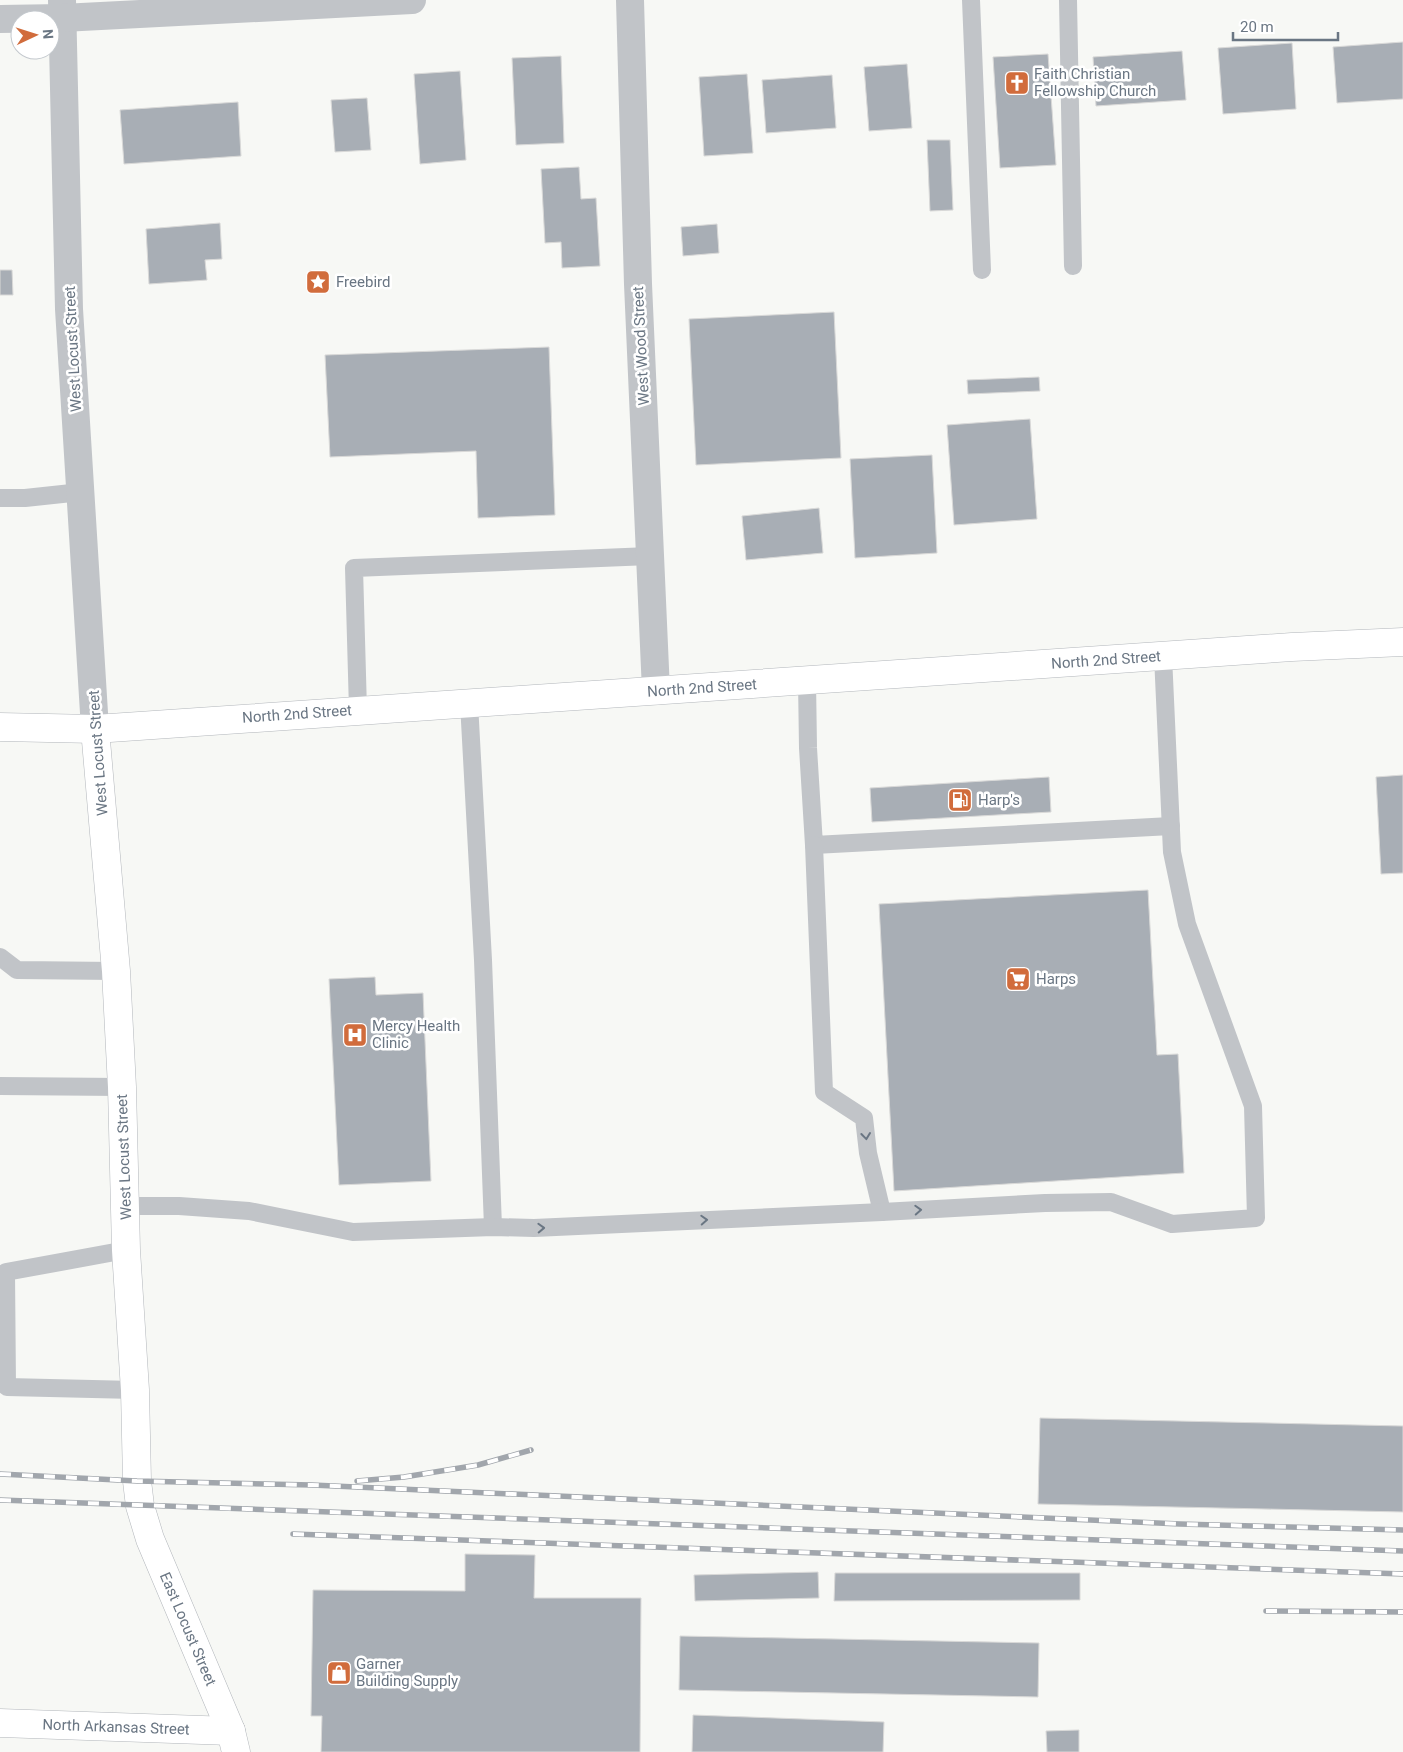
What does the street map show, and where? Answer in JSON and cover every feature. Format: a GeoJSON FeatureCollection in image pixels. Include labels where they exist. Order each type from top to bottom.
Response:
{"type":"FeatureCollection","features":[{"type":"Feature","properties":{"kind":"main road","name":"North 2nd Street"},"geometry":{"type":"LineString","coordinates":[[0,727],[95,729],[1163,656],[1403,642]]}},
{"type":"Feature","properties":{"kind":"main road","name":"West Locust Street"},"geometry":{"type":"LineString","coordinates":[[95,729],[116,972],[122,1087],[126,1250],[137,1481],[140,1506]]}},
{"type":"Feature","properties":{"kind":"main road","name":"East Locust Street"},"geometry":{"type":"LineString","coordinates":[[140,1506],[150,1539],[234,1742]]}},
{"type":"Feature","properties":{"kind":"main road","name":"North Arkansas Street"},"geometry":{"type":"LineString","coordinates":[[0,1723],[234,1742]]}},
{"type":"Feature","properties":{"kind":"street"},"geometry":{"type":"LineString","coordinates":[[0,19],[62,9],[412,0]]}},
{"type":"Feature","properties":{"kind":"street","name":"West Wood Street"},"geometry":{"type":"LineString","coordinates":[[630,0],[638,284],[656,691]]}},
{"type":"Feature","properties":{"kind":"street","name":"West Locust Street"},"geometry":{"type":"LineString","coordinates":[[62,9],[70,309],[95,729]]}},
{"type":"Feature","properties":{"kind":"lane"},"geometry":{"type":"LineString","coordinates":[[972,0],[982,270]]}},
{"type":"Feature","properties":{"kind":"lane"},"geometry":{"type":"LineString","coordinates":[[1068,0],[1072,266]]}},
{"type":"Feature","properties":{"kind":"lane"},"geometry":{"type":"LineString","coordinates":[[0,498],[26,498],[81,492]]}},
{"type":"Feature","properties":{"kind":"lane"},"geometry":{"type":"LineString","coordinates":[[358,710],[354,568],[650,556]]}},
{"type":"Feature","properties":{"kind":"lane"},"geometry":{"type":"LineString","coordinates":[[126,1206],[179,1206],[249,1211],[353,1232],[492,1227],[534,1228],[1045,1203],[1111,1202],[1172,1224],[1256,1218],[1253,1106],[1187,924],[1172,852],[1163,656]]}},
{"type":"Feature","properties":{"kind":"lane"},"geometry":{"type":"LineString","coordinates":[[807,680],[808,748],[824,1092],[864,1118],[868,1153],[882,1212]]}},
{"type":"Feature","properties":{"kind":"lane"},"geometry":{"type":"LineString","coordinates":[[469,703],[483,960],[492,1227]]}},
{"type":"Feature","properties":{"kind":"lane"},"geometry":{"type":"LineString","coordinates":[[814,845],[1171,826]]}},
{"type":"Feature","properties":{"kind":"lane"},"geometry":{"type":"LineString","coordinates":[[1,959],[17,970],[116,972]]}},
{"type":"Feature","properties":{"kind":"lane"},"geometry":{"type":"LineString","coordinates":[[0,1086],[122,1087]]}},
{"type":"Feature","properties":{"kind":"lane"},"geometry":{"type":"LineString","coordinates":[[126,1250],[6,1272],[6,1387],[134,1390]]}},
{"type":"Feature","properties":{"kind":"building"},"geometry":{"type":"Polygon","coordinates":[[[1403,42],[1403,99],[1337,103],[1333,47],[1403,42]]]}},
{"type":"Feature","properties":{"kind":"building"},"geometry":{"type":"Polygon","coordinates":[[[1292,43],[1296,109],[1223,114],[1218,48],[1292,43]]]}},
{"type":"Feature","properties":{"kind":"building"},"geometry":{"type":"Polygon","coordinates":[[[1182,51],[1186,100],[1096,106],[1093,57],[1182,51]]]}},
{"type":"Feature","properties":{"kind":"building"},"geometry":{"type":"Polygon","coordinates":[[[1048,54],[1056,165],[1000,168],[993,57],[1048,54]]]}},
{"type":"Feature","properties":{"kind":"building"},"geometry":{"type":"Polygon","coordinates":[[[561,56],[564,143],[516,145],[512,58],[561,56]]]}},
{"type":"Feature","properties":{"kind":"building"},"geometry":{"type":"Polygon","coordinates":[[[907,64],[912,128],[869,131],[864,67],[907,64]]]}},
{"type":"Feature","properties":{"kind":"building"},"geometry":{"type":"Polygon","coordinates":[[[460,71],[466,160],[420,164],[414,74],[460,71]]]}},
{"type":"Feature","properties":{"kind":"building"},"geometry":{"type":"Polygon","coordinates":[[[747,74],[753,153],[704,156],[699,77],[747,74]]]}},
{"type":"Feature","properties":{"kind":"building"},"geometry":{"type":"Polygon","coordinates":[[[832,75],[836,128],[766,133],[762,80],[832,75]]]}},
{"type":"Feature","properties":{"kind":"building"},"geometry":{"type":"Polygon","coordinates":[[[367,98],[371,150],[335,152],[331,100],[367,98]]]}},
{"type":"Feature","properties":{"kind":"building"},"geometry":{"type":"Polygon","coordinates":[[[238,102],[241,156],[124,164],[120,110],[238,102]]]}},
{"type":"Feature","properties":{"kind":"building"},"geometry":{"type":"Polygon","coordinates":[[[927,140],[950,140],[953,210],[930,211],[927,140]]]}},
{"type":"Feature","properties":{"kind":"building"},"geometry":{"type":"Polygon","coordinates":[[[579,167],[581,199],[596,198],[600,266],[562,268],[561,242],[545,243],[541,169],[579,167]]]}},
{"type":"Feature","properties":{"kind":"building"},"geometry":{"type":"Polygon","coordinates":[[[220,223],[222,259],[205,260],[207,280],[149,284],[146,229],[220,223]]]}},
{"type":"Feature","properties":{"kind":"building"},"geometry":{"type":"Polygon","coordinates":[[[717,224],[719,253],[683,256],[681,227],[717,224]]]}},
{"type":"Feature","properties":{"kind":"building"},"geometry":{"type":"Polygon","coordinates":[[[0,270],[12,270],[13,295],[0,295],[0,270]]]}},
{"type":"Feature","properties":{"kind":"building"},"geometry":{"type":"Polygon","coordinates":[[[834,312],[841,458],[696,465],[689,319],[834,312]]]}},
{"type":"Feature","properties":{"kind":"building"},"geometry":{"type":"Polygon","coordinates":[[[549,347],[555,515],[478,518],[476,451],[330,457],[325,355],[549,347]]]}},
{"type":"Feature","properties":{"kind":"building"},"geometry":{"type":"Polygon","coordinates":[[[1039,377],[1040,391],[968,394],[967,380],[1039,377]]]}},
{"type":"Feature","properties":{"kind":"building"},"geometry":{"type":"Polygon","coordinates":[[[1030,419],[1037,519],[954,525],[947,425],[1030,419]]]}},
{"type":"Feature","properties":{"kind":"building"},"geometry":{"type":"Polygon","coordinates":[[[932,455],[937,553],[855,558],[850,459],[932,455]]]}},
{"type":"Feature","properties":{"kind":"building"},"geometry":{"type":"Polygon","coordinates":[[[819,508],[823,553],[746,560],[742,516],[819,508]]]}},
{"type":"Feature","properties":{"kind":"building"},"geometry":{"type":"Polygon","coordinates":[[[1403,775],[1403,873],[1381,874],[1376,777],[1403,775]]]}},
{"type":"Feature","properties":{"kind":"building","name":"Harp's"},"geometry":{"type":"Polygon","coordinates":[[[1049,777],[1051,812],[872,822],[870,788],[1049,777]]]}},
{"type":"Feature","properties":{"kind":"building","name":"Harps"},"geometry":{"type":"Polygon","coordinates":[[[1148,890],[1157,1055],[1178,1054],[1184,1173],[894,1191],[879,904],[1148,890]]]}},
{"type":"Feature","properties":{"kind":"building"},"geometry":{"type":"Polygon","coordinates":[[[375,977],[376,995],[423,993],[431,1181],[339,1185],[329,979],[375,977]]]}},
{"type":"Feature","properties":{"kind":"building"},"geometry":{"type":"Polygon","coordinates":[[[1040,1418],[1403,1426],[1403,1512],[1038,1504],[1040,1418]]]}},
{"type":"Feature","properties":{"kind":"building"},"geometry":{"type":"Polygon","coordinates":[[[465,1554],[535,1555],[534,1598],[641,1598],[640,1752],[321,1752],[322,1716],[311,1716],[313,1590],[465,1591],[465,1554]]]}},
{"type":"Feature","properties":{"kind":"building"},"geometry":{"type":"Polygon","coordinates":[[[818,1572],[819,1598],[695,1601],[694,1575],[818,1572]]]}},
{"type":"Feature","properties":{"kind":"building"},"geometry":{"type":"Polygon","coordinates":[[[835,1573],[1080,1573],[1080,1600],[834,1601],[835,1573]]]}},
{"type":"Feature","properties":{"kind":"building"},"geometry":{"type":"Polygon","coordinates":[[[680,1636],[1039,1643],[1038,1697],[679,1690],[680,1636]]]}},
{"type":"Feature","properties":{"kind":"building"},"geometry":{"type":"Polygon","coordinates":[[[693,1715],[884,1722],[883,1752],[692,1752],[693,1715]]]}},
{"type":"Feature","properties":{"kind":"building"},"geometry":{"type":"Polygon","coordinates":[[[1079,1730],[1079,1752],[1047,1752],[1046,1731],[1079,1730]]]}},
{"type":"Feature","properties":{"kind":"railway"},"geometry":{"type":"LineString","coordinates":[[357,1481],[404,1477],[478,1465],[531,1450]]}},
{"type":"Feature","properties":{"kind":"railway"},"geometry":{"type":"LineString","coordinates":[[0,1474],[137,1481],[312,1485],[1180,1524],[1403,1530]]}},
{"type":"Feature","properties":{"kind":"railway"},"geometry":{"type":"LineString","coordinates":[[0,1500],[1403,1551]]}},
{"type":"Feature","properties":{"kind":"railway"},"geometry":{"type":"LineString","coordinates":[[293,1534],[1403,1574]]}},
{"type":"Feature","properties":{"kind":"railway"},"geometry":{"type":"LineString","coordinates":[[1266,1611],[1403,1612]]}},
{"type":"Feature","properties":{"kind":"place","name":"Faith Christian Fellowship Church"},"geometry":{"type":"Point","coordinates":[1017,83]}},
{"type":"Feature","properties":{"kind":"place","name":"Freebird"},"geometry":{"type":"Point","coordinates":[318,282]}},
{"type":"Feature","properties":{"kind":"place","name":"Harp's"},"geometry":{"type":"Point","coordinates":[960,800]}},
{"type":"Feature","properties":{"kind":"place","name":"Harps"},"geometry":{"type":"Point","coordinates":[1018,979]}},
{"type":"Feature","properties":{"kind":"place","name":"Mercy Health Clinic"},"geometry":{"type":"Point","coordinates":[355,1035]}},
{"type":"Feature","properties":{"kind":"place","name":"Garner Building Supply"},"geometry":{"type":"Point","coordinates":[339,1673]}}]}
